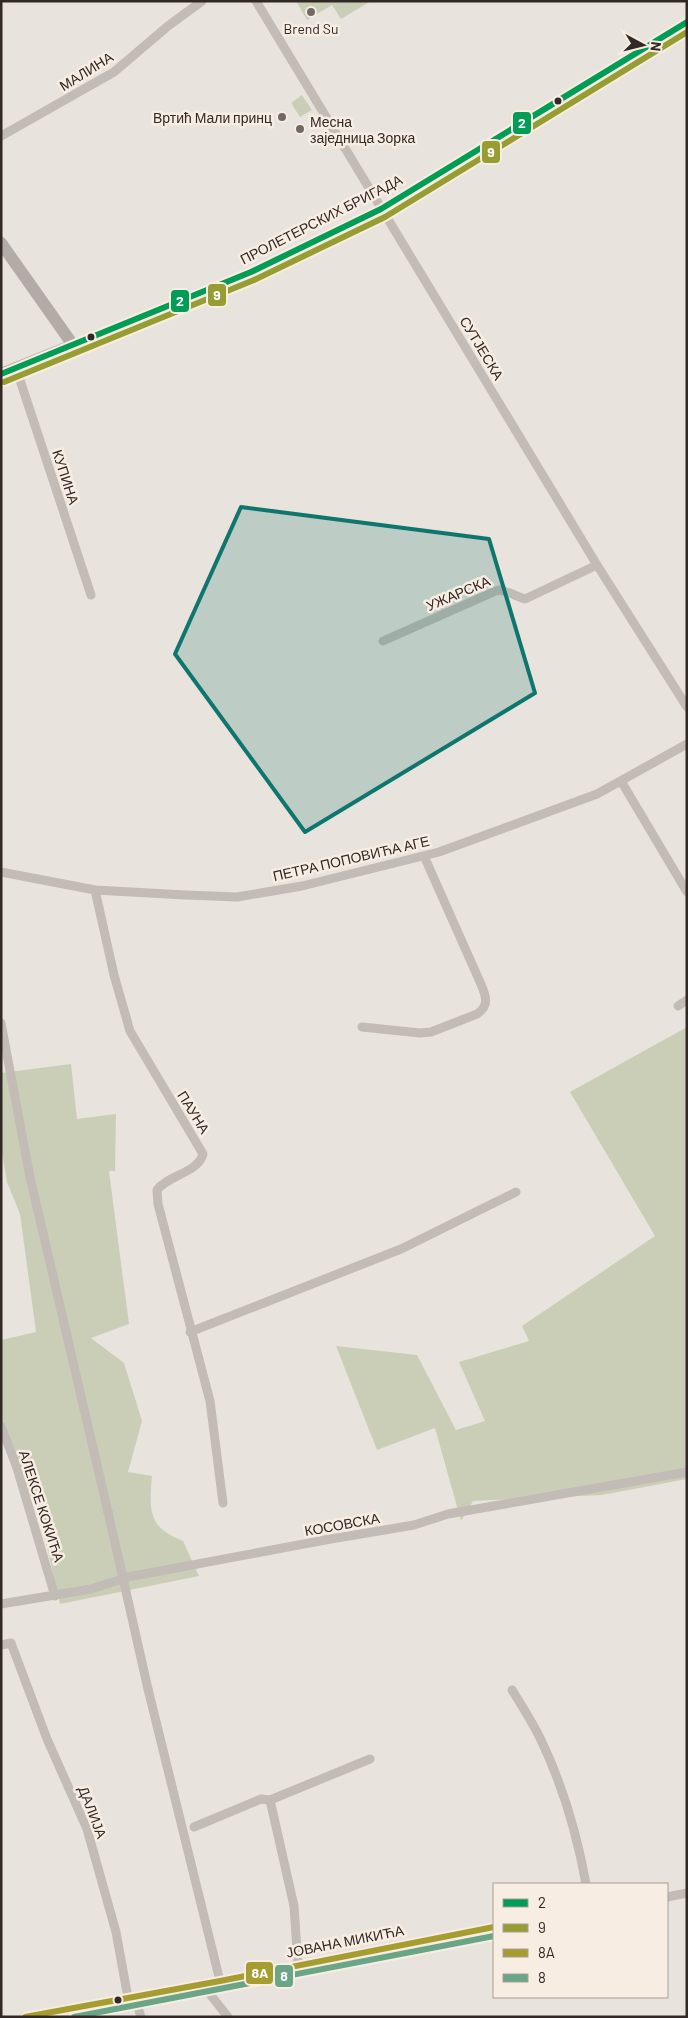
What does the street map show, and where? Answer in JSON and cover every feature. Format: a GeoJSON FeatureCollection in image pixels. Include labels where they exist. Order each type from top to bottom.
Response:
{"type":"FeatureCollection","features":[{"type":"Feature","properties":{"kind":"street","name":"МАЛИНА"},"geometry":{"type":"LineString","coordinates":[[1,136],[114,72],[168,26],[202,1]]}},
{"type":"Feature","properties":{"kind":"street","name":"СУТЈЕСКА"},"geometry":{"type":"LineString","coordinates":[[256,1],[597,565],[687,707]]}},
{"type":"Feature","properties":{"kind":"street","name":"ПРОЛЕТЕРСКИХ БРИГАДА"},"geometry":{"type":"LineString","coordinates":[[1,374],[251,272],[381,209],[687,22]]}},
{"type":"Feature","properties":{"kind":"street"},"geometry":{"type":"LineString","coordinates":[[1,243],[73,345]]}},
{"type":"Feature","properties":{"kind":"street","name":"КУПИНА"},"geometry":{"type":"LineString","coordinates":[[16,368],[91,595]]}},
{"type":"Feature","properties":{"kind":"street","name":"УЖАРСКА"},"geometry":{"type":"LineString","coordinates":[[382,641],[498,590],[508,591],[515,596],[525,599],[597,565]]}},
{"type":"Feature","properties":{"kind":"street","name":"ПЕТРА ПОПОВИЋА АГЕ"},"geometry":{"type":"LineString","coordinates":[[1,872],[94,890],[238,897],[302,886],[424,856],[598,794],[687,744]]}},
{"type":"Feature","properties":{"kind":"street"},"geometry":{"type":"LineString","coordinates":[[621,781],[687,892]]}},
{"type":"Feature","properties":{"kind":"street"},"geometry":{"type":"LineString","coordinates":[[362,1027],[420,1033],[432,1032],[477,1014],[485,1007],[486,1000],[480,982],[424,856]]}},
{"type":"Feature","properties":{"kind":"street","name":"ПАУНА"},"geometry":{"type":"LineString","coordinates":[[94,890],[114,975],[130,1032],[203,1154],[201,1161],[195,1166],[161,1184],[157,1190],[158,1204],[190,1332],[210,1401],[223,1502]]}},
{"type":"Feature","properties":{"kind":"street"},"geometry":{"type":"LineString","coordinates":[[678,1006],[687,1000]]}},
{"type":"Feature","properties":{"kind":"street"},"geometry":{"type":"LineString","coordinates":[[1,1023],[30,1177],[148,1689],[220,1981]]}},
{"type":"Feature","properties":{"kind":"street"},"geometry":{"type":"LineString","coordinates":[[190,1332],[401,1249],[516,1192]]}},
{"type":"Feature","properties":{"kind":"street","name":"АЛЕКСЕ КОКИЋА"},"geometry":{"type":"LineString","coordinates":[[1,1426],[17,1468],[55,1596]]}},
{"type":"Feature","properties":{"kind":"street","name":"КОСОВСКА"},"geometry":{"type":"LineString","coordinates":[[1,1604],[91,1589],[128,1577],[414,1525],[448,1514],[687,1472]]}},
{"type":"Feature","properties":{"kind":"street","name":"ДАЛИЈА"},"geometry":{"type":"LineString","coordinates":[[6,1644],[87,1829],[116,1932],[131,1998],[141,2017]]}},
{"type":"Feature","properties":{"kind":"street"},"geometry":{"type":"LineString","coordinates":[[512,1690],[541,1740],[561,1789],[575,1832],[586,1883]]}},
{"type":"Feature","properties":{"kind":"street"},"geometry":{"type":"LineString","coordinates":[[194,1827],[261,1799],[270,1800],[370,1759]]}},
{"type":"Feature","properties":{"kind":"street"},"geometry":{"type":"LineString","coordinates":[[270,1800],[294,1906],[298,1965]]}},
{"type":"Feature","properties":{"kind":"street"},"geometry":{"type":"LineString","coordinates":[[668,1897],[687,1894]]}},
{"type":"Feature","properties":{"kind":"street","name":"ЈОВАНА МИКИЋА"},"geometry":{"type":"LineString","coordinates":[[24,2017],[220,1981],[493,1927]]}},
{"type":"Feature","properties":{"kind":"street"},"geometry":{"type":"LineString","coordinates":[[202,1984],[228,2017]]}},
{"type":"Feature","properties":{"kind":"highlighted area"},"geometry":{"type":"Polygon","coordinates":[[[241,507],[489,539],[535,693],[305,832],[175,654],[241,507]]]}},
{"type":"Feature","properties":{"kind":"green space","name":"Brend Su"},"geometry":{"type":"Polygon","coordinates":[[[296,1],[371,1],[341,19],[332,5],[307,20],[296,1]]]}},
{"type":"Feature","properties":{"kind":"green space"},"geometry":{"type":"Polygon","coordinates":[[[302,95],[312,110],[300,117],[291,103],[302,95]]]}},
{"type":"Feature","properties":{"kind":"green space"},"geometry":{"type":"Polygon","coordinates":[[[687,1027],[687,1479],[602,1495],[473,1501],[461,1521],[435,1428],[377,1450],[336,1346],[417,1355],[456,1430],[485,1421],[459,1362],[529,1341],[522,1326],[655,1236],[570,1092],[687,1027]]]}},
{"type":"Feature","properties":{"kind":"green space"},"geometry":{"type":"Polygon","coordinates":[[[71,1064],[77,1119],[116,1114],[115,1171],[109,1171],[129,1324],[91,1338],[124,1363],[142,1421],[128,1472],[152,1476],[151,1508],[153,1516],[163,1530],[183,1541],[199,1576],[60,1604],[43,1529],[1,1418],[1,1340],[36,1332],[20,1214],[7,1182],[1,1146],[1,1073],[71,1064]]]}},
{"type":"Feature","properties":{"kind":"transit line","name":"2"},"geometry":{"type":"LineString","coordinates":[[1,374],[251,272],[381,209],[687,22]]}},
{"type":"Feature","properties":{"kind":"transit line","name":"9"},"geometry":{"type":"LineString","coordinates":[[4,382],[254,280],[385,217],[687,32]]}},
{"type":"Feature","properties":{"kind":"transit line","name":"8A"},"geometry":{"type":"LineString","coordinates":[[25,2017],[493,1927]]}},
{"type":"Feature","properties":{"kind":"transit line","name":"8"},"geometry":{"type":"LineString","coordinates":[[74,2017],[493,1936]]}},
{"type":"Feature","properties":{"kind":"place","name":"Brend Su"},"geometry":{"type":"Point","coordinates":[311,12]}},
{"type":"Feature","properties":{"kind":"place","name":"Вртић Мали принц"},"geometry":{"type":"Point","coordinates":[282,117]}},
{"type":"Feature","properties":{"kind":"place","name":"Месна заједница Зорка"},"geometry":{"type":"Point","coordinates":[300,129]}}]}
